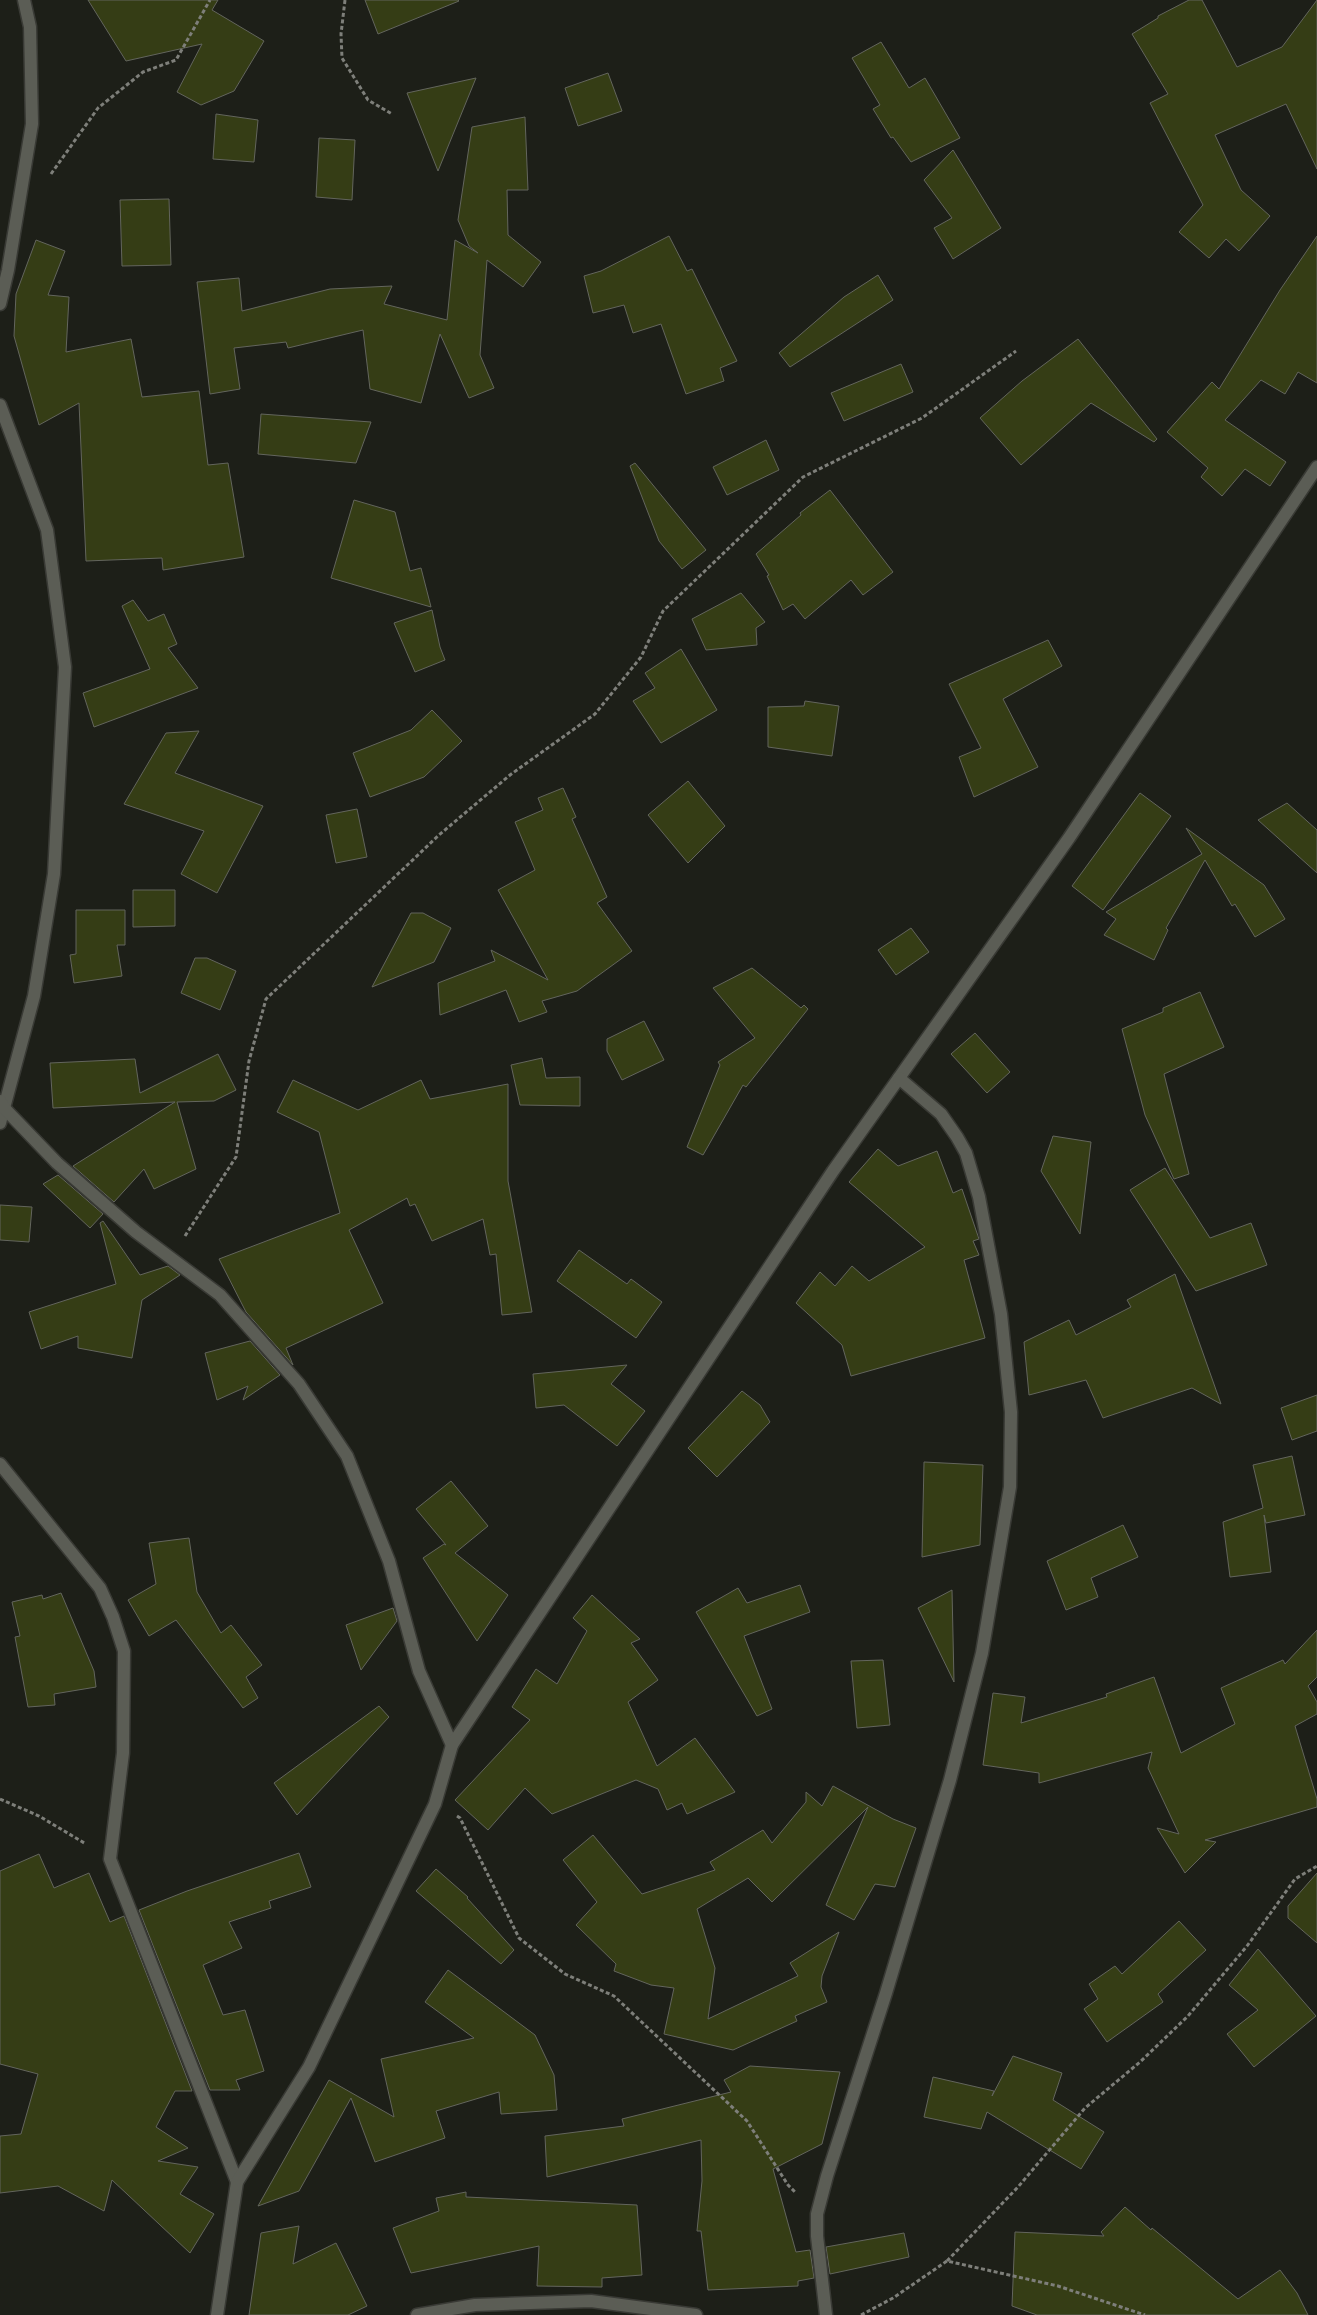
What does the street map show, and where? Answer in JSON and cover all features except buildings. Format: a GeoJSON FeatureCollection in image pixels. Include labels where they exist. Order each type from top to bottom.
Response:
{"type":"FeatureCollection","features":[{"type":"Feature","properties":{"kind":"street"},"geometry":{"type":"LineString","coordinates":[[0,304],[8,270],[32,124],[30,26],[24,0]]}},
{"type":"Feature","properties":{"kind":"street"},"geometry":{"type":"LineString","coordinates":[[0,405],[47,530],[65,666],[54,874],[34,996],[3,1105],[0,1123]]}},
{"type":"Feature","properties":{"kind":"street"},"geometry":{"type":"LineString","coordinates":[[217,2315],[237,2182],[309,2067],[435,1804],[452,1746],[833,1171],[1070,838],[1315,473]]}},
{"type":"Feature","properties":{"kind":"street"},"geometry":{"type":"LineString","coordinates":[[826,2315],[817,2236],[817,2214],[827,2176],[886,1993],[950,1780],[982,1653],[1010,1487],[1011,1412],[1001,1314],[979,1197],[966,1153],[957,1137],[941,1114],[899,1078]]}},
{"type":"Feature","properties":{"kind":"street"},"geometry":{"type":"LineString","coordinates":[[3,1105],[57,1163],[136,1232],[227,1302],[299,1384],[347,1456],[388,1560],[418,1671],[452,1746]]}},
{"type":"Feature","properties":{"kind":"street"},"geometry":{"type":"LineString","coordinates":[[0,1464],[100,1588],[124,1650],[124,1753],[110,1859],[237,2182]]}},
{"type":"Feature","properties":{"kind":"street"},"geometry":{"type":"LineString","coordinates":[[417,2315],[475,2305],[591,2301],[696,2315]]}},
{"type":"Feature","properties":{"kind":"path"},"geometry":{"type":"LineString","coordinates":[[45,180],[98,108],[143,72],[176,60],[210,0]]}},
{"type":"Feature","properties":{"kind":"path"},"geometry":{"type":"LineString","coordinates":[[345,0],[341,34],[342,58],[368,100],[392,114]]}},
{"type":"Feature","properties":{"kind":"path"},"geometry":{"type":"LineString","coordinates":[[171,1258],[236,1156],[249,1061],[266,999],[439,835],[510,775],[595,714],[641,657],[663,611],[803,477],[922,418],[1016,351]]}},
{"type":"Feature","properties":{"kind":"path"},"geometry":{"type":"LineString","coordinates":[[0,1799],[39,1816],[110,1859]]}},
{"type":"Feature","properties":{"kind":"path"},"geometry":{"type":"LineString","coordinates":[[435,1804],[460,1818],[519,1938],[565,1974],[614,1996],[748,2121],[788,2185],[817,2214]]}},
{"type":"Feature","properties":{"kind":"path"},"geometry":{"type":"LineString","coordinates":[[861,2315],[893,2298],[947,2261],[1018,2187],[1085,2108],[1140,2062],[1188,2016],[1247,1946],[1295,1879],[1317,1866]]}},
{"type":"Feature","properties":{"kind":"path"},"geometry":{"type":"LineString","coordinates":[[947,2261],[1058,2286],[1145,2315]]}}]}
